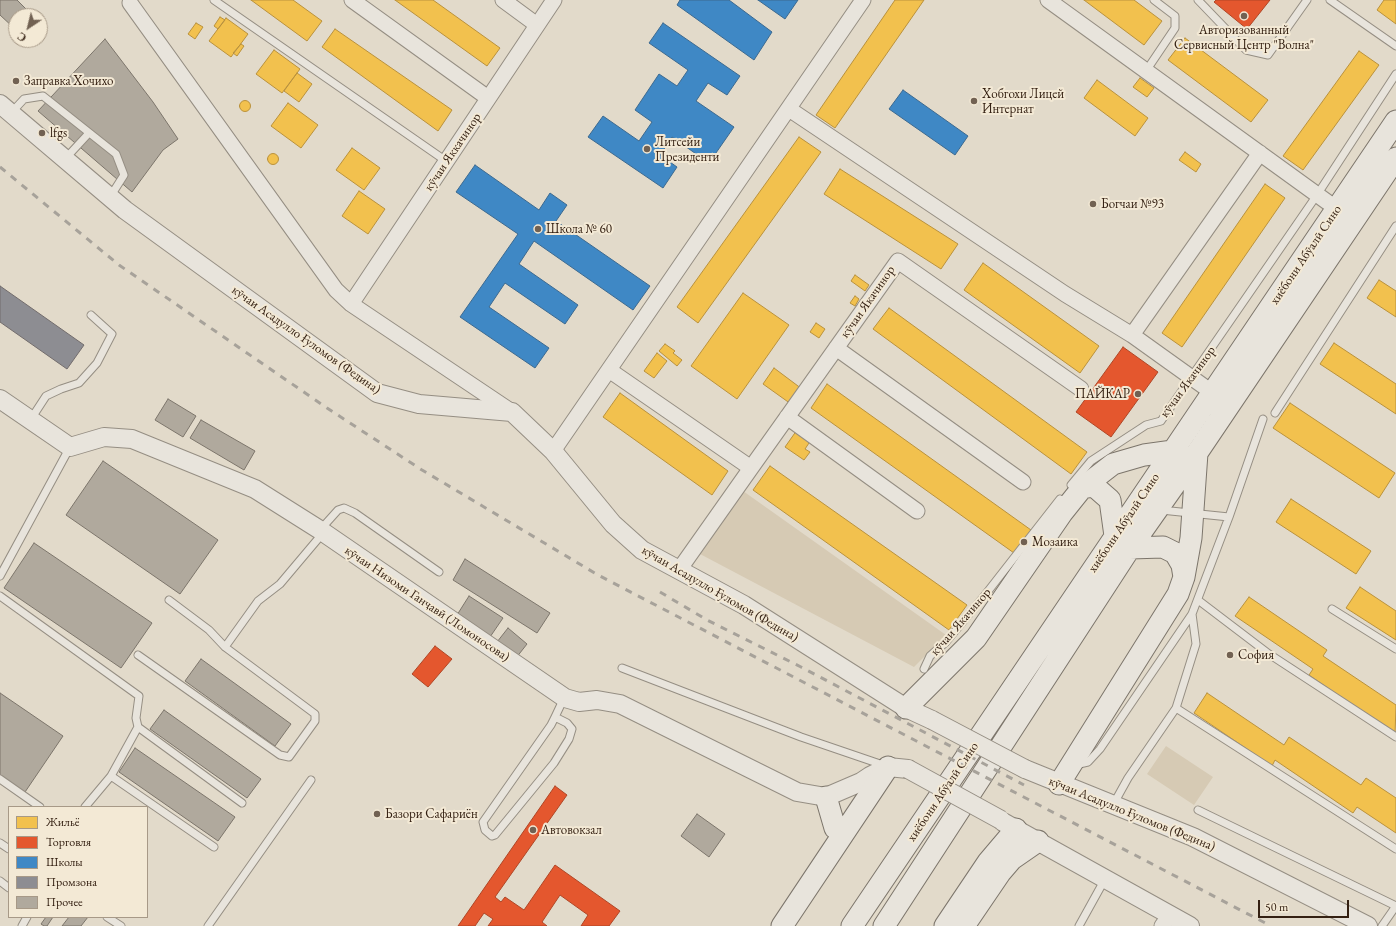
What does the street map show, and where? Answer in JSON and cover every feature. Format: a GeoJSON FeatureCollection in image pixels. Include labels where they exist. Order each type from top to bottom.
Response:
{"type":"FeatureCollection","features":[{"type":"Feature","properties":{"kind":"main road","name":"хиёбони Абӯалӣ Сино"},"geometry":{"type":"LineString","coordinates":[[884,926],[1122,542],[1173,451],[1396,121]]}},
{"type":"Feature","properties":{"kind":"main road","name":"хиёбони Абӯалӣ Сино"},"geometry":{"type":"LineString","coordinates":[[852,926],[1122,542],[1157,510],[1396,158]]}},
{"type":"Feature","properties":{"kind":"main road"},"geometry":{"type":"LineString","coordinates":[[906,708],[976,638],[1062,513],[1082,488],[1113,464],[1144,455],[1173,451]]}},
{"type":"Feature","properties":{"kind":"main road"},"geometry":{"type":"LineString","coordinates":[[1059,784],[1178,594],[1184,578],[1191,538],[1197,453]]}},
{"type":"Feature","properties":{"kind":"main road"},"geometry":{"type":"LineString","coordinates":[[1082,488],[1094,486],[1110,500],[1122,542],[1164,547],[1175,553],[1182,565],[1184,578]]}},
{"type":"Feature","properties":{"kind":"main road"},"geometry":{"type":"LineString","coordinates":[[782,926],[888,767]]}},
{"type":"Feature","properties":{"kind":"main road"},"geometry":{"type":"LineString","coordinates":[[768,926],[835,828],[861,782]]}},
{"type":"Feature","properties":{"kind":"main road"},"geometry":{"type":"LineString","coordinates":[[826,798],[835,828]]}},
{"type":"Feature","properties":{"kind":"main road"},"geometry":{"type":"LineString","coordinates":[[945,926],[988,862],[1008,825]]}},
{"type":"Feature","properties":{"kind":"main road"},"geometry":{"type":"LineString","coordinates":[[964,926],[1000,873],[1012,859],[1038,841]]}},
{"type":"Feature","properties":{"kind":"street"},"geometry":{"type":"LineString","coordinates":[[352,0],[488,98]]}},
{"type":"Feature","properties":{"kind":"street"},"geometry":{"type":"LineString","coordinates":[[503,0],[537,25]]}},
{"type":"Feature","properties":{"kind":"street","name":"кӯчаи Яккачинор"},"geometry":{"type":"LineString","coordinates":[[351,304],[554,0]]}},
{"type":"Feature","properties":{"kind":"street"},"geometry":{"type":"LineString","coordinates":[[553,451],[789,110],[863,0]]}},
{"type":"Feature","properties":{"kind":"street"},"geometry":{"type":"LineString","coordinates":[[1048,0],[1337,209]]}},
{"type":"Feature","properties":{"kind":"street"},"geometry":{"type":"LineString","coordinates":[[130,3],[336,290],[351,304],[512,412]]}},
{"type":"Feature","properties":{"kind":"street","name":"кӯчаи Асадулло Ғуломов (Федина)"},"geometry":{"type":"LineString","coordinates":[[5,109],[110,197],[377,393],[419,404],[512,412],[553,451],[613,524],[642,550],[744,605],[906,708],[1025,769],[1193,837],[1368,926]]}},
{"type":"Feature","properties":{"kind":"street"},"geometry":{"type":"LineString","coordinates":[[789,110],[1059,289],[1132,335],[1213,392]]}},
{"type":"Feature","properties":{"kind":"street"},"geometry":{"type":"LineString","coordinates":[[1132,335],[1260,154]]}},
{"type":"Feature","properties":{"kind":"street","name":"кӯчаи Якачинор"},"geometry":{"type":"LineString","coordinates":[[679,570],[898,261],[1081,389]]}},
{"type":"Feature","properties":{"kind":"street"},"geometry":{"type":"LineString","coordinates":[[836,348],[1023,482]]}},
{"type":"Feature","properties":{"kind":"street"},"geometry":{"type":"LineString","coordinates":[[609,370],[751,468]]}},
{"type":"Feature","properties":{"kind":"street"},"geometry":{"type":"LineString","coordinates":[[0,398],[70,447]]}},
{"type":"Feature","properties":{"kind":"street"},"geometry":{"type":"LineString","coordinates":[[787,417],[917,511]]}},
{"type":"Feature","properties":{"kind":"street","name":"кӯчаи Низоми Ганҷавӣ (Ломоносова)"},"geometry":{"type":"LineString","coordinates":[[70,447],[104,438],[132,439],[255,489],[321,531],[564,698],[579,702],[597,700],[620,704],[797,792],[826,798]]}},
{"type":"Feature","properties":{"kind":"street"},"geometry":{"type":"LineString","coordinates":[[826,798],[861,782],[888,767],[908,769],[1106,879],[1166,920],[1190,926]]}},
{"type":"Feature","properties":{"kind":"lane"},"geometry":{"type":"LineString","coordinates":[[214,0],[446,161]]}},
{"type":"Feature","properties":{"kind":"lane"},"geometry":{"type":"LineString","coordinates":[[1146,71],[1175,28],[1175,16],[1154,0]]}},
{"type":"Feature","properties":{"kind":"lane"},"geometry":{"type":"LineString","coordinates":[[1200,1],[1246,50],[1268,54],[1307,0]]}},
{"type":"Feature","properties":{"kind":"lane"},"geometry":{"type":"LineString","coordinates":[[1330,0],[1396,46]]}},
{"type":"Feature","properties":{"kind":"lane","name":"кӯчаи Якачинор"},"geometry":{"type":"LineString","coordinates":[[924,669],[930,656],[946,642],[980,601],[1091,461],[1146,425],[1161,421],[1317,195],[1396,74]]}},
{"type":"Feature","properties":{"kind":"lane"},"geometry":{"type":"LineString","coordinates":[[5,109],[24,99],[43,96],[116,154],[124,175],[110,197]]}},
{"type":"Feature","properties":{"kind":"lane"},"geometry":{"type":"LineString","coordinates":[[65,159],[89,132]]}},
{"type":"Feature","properties":{"kind":"lane"},"geometry":{"type":"LineString","coordinates":[[1275,413],[1395,231]]}},
{"type":"Feature","properties":{"kind":"lane"},"geometry":{"type":"LineString","coordinates":[[30,419],[46,396],[79,383],[97,362],[112,334],[91,315]]}},
{"type":"Feature","properties":{"kind":"lane"},"geometry":{"type":"LineString","coordinates":[[1071,766],[1088,762],[1100,749],[1192,614],[1229,517],[1263,420]]}},
{"type":"Feature","properties":{"kind":"lane"},"geometry":{"type":"LineString","coordinates":[[0,576],[70,447]]}},
{"type":"Feature","properties":{"kind":"lane"},"geometry":{"type":"LineString","coordinates":[[225,647],[258,601],[280,584],[338,510],[344,508],[355,513],[439,572]]}},
{"type":"Feature","properties":{"kind":"lane"},"geometry":{"type":"LineString","coordinates":[[1157,510],[1193,512],[1229,517]]}},
{"type":"Feature","properties":{"kind":"lane"},"geometry":{"type":"LineString","coordinates":[[0,596],[139,696],[136,718],[138,727],[242,803]]}},
{"type":"Feature","properties":{"kind":"lane"},"geometry":{"type":"LineString","coordinates":[[138,655],[280,755],[289,757],[315,721],[314,714],[225,647],[209,630],[169,600]]}},
{"type":"Feature","properties":{"kind":"lane"},"geometry":{"type":"LineString","coordinates":[[1198,600],[1269,654],[1396,738]]}},
{"type":"Feature","properties":{"kind":"lane"},"geometry":{"type":"LineString","coordinates":[[1332,609],[1396,649]]}},
{"type":"Feature","properties":{"kind":"lane"},"geometry":{"type":"LineString","coordinates":[[1113,805],[1128,778],[1176,708],[1196,644],[1192,614]]}},
{"type":"Feature","properties":{"kind":"lane"},"geometry":{"type":"LineString","coordinates":[[622,668],[801,737],[888,767]]}},
{"type":"Feature","properties":{"kind":"lane"},"geometry":{"type":"LineString","coordinates":[[555,717],[567,723],[572,729],[569,739],[554,763],[495,835],[492,836],[485,830],[483,822],[555,717],[564,698]]}},
{"type":"Feature","properties":{"kind":"lane"},"geometry":{"type":"LineString","coordinates":[[1176,708],[1396,849]]}},
{"type":"Feature","properties":{"kind":"lane"},"geometry":{"type":"LineString","coordinates":[[85,806],[111,776],[138,727]]}},
{"type":"Feature","properties":{"kind":"lane"},"geometry":{"type":"LineString","coordinates":[[111,776],[214,847]]}},
{"type":"Feature","properties":{"kind":"lane"},"geometry":{"type":"LineString","coordinates":[[0,779],[39,806]]}},
{"type":"Feature","properties":{"kind":"lane"},"geometry":{"type":"LineString","coordinates":[[208,926],[311,780]]}},
{"type":"Feature","properties":{"kind":"lane"},"geometry":{"type":"LineString","coordinates":[[1198,810],[1396,906],[1382,926]]}},
{"type":"Feature","properties":{"kind":"lane"},"geometry":{"type":"LineString","coordinates":[[1079,926],[1106,879]]}},
{"type":"Feature","properties":{"kind":"lane"},"geometry":{"type":"LineString","coordinates":[[0,881],[8,887]]}},
{"type":"Feature","properties":{"kind":"lane"},"geometry":{"type":"LineString","coordinates":[[109,918],[121,926]]}},
{"type":"Feature","properties":{"kind":"shaded area"},"geometry":{"type":"Polygon","coordinates":[[[743,491],[946,635],[914,667],[700,554],[743,491]]]}},
{"type":"Feature","properties":{"kind":"shaded area"},"geometry":{"type":"Polygon","coordinates":[[[1166,746],[1213,777],[1194,805],[1147,774],[1166,746]]]}},
{"type":"Feature","properties":{"kind":"building: Жильё"},"geometry":{"type":"Polygon","coordinates":[[[251,0],[293,0],[322,21],[307,41],[251,0]]]}},
{"type":"Feature","properties":{"kind":"building: Жильё"},"geometry":{"type":"Polygon","coordinates":[[[395,0],[433,0],[500,48],[487,66],[395,0]]]}},
{"type":"Feature","properties":{"kind":"building: Жильё"},"geometry":{"type":"Polygon","coordinates":[[[895,0],[924,0],[835,128],[816,115],[895,0]]]}},
{"type":"Feature","properties":{"kind":"building: Жильё"},"geometry":{"type":"Polygon","coordinates":[[[1084,0],[1134,0],[1162,21],[1144,45],[1084,0]]]}},
{"type":"Feature","properties":{"kind":"building: Жильё"},"geometry":{"type":"Polygon","coordinates":[[[1384,0],[1396,0],[1396,24],[1377,10],[1384,0]]]}},
{"type":"Feature","properties":{"kind":"building: Жильё"},"geometry":{"type":"Polygon","coordinates":[[[220,17],[225,20],[218,29],[214,26],[220,17]]]}},
{"type":"Feature","properties":{"kind":"building: Жильё"},"geometry":{"type":"Polygon","coordinates":[[[226,18],[248,34],[231,57],[209,41],[226,18]]]}},
{"type":"Feature","properties":{"kind":"building: Жильё"},"geometry":{"type":"Polygon","coordinates":[[[196,23],[203,27],[195,39],[188,34],[196,23]]]}},
{"type":"Feature","properties":{"kind":"building: Жильё"},"geometry":{"type":"Polygon","coordinates":[[[335,29],[452,110],[438,131],[322,47],[335,29]]]}},
{"type":"Feature","properties":{"kind":"building: Жильё"},"geometry":{"type":"Polygon","coordinates":[[[1185,38],[1268,100],[1251,122],[1168,60],[1185,38]]]}},
{"type":"Feature","properties":{"kind":"building: Жильё"},"geometry":{"type":"Polygon","coordinates":[[[241,44],[244,46],[237,56],[233,53],[241,44]]]}},
{"type":"Feature","properties":{"kind":"building: Жильё"},"geometry":{"type":"Polygon","coordinates":[[[274,50],[300,69],[282,93],[256,74],[274,50]]]}},
{"type":"Feature","properties":{"kind":"building: Жильё"},"geometry":{"type":"Polygon","coordinates":[[[1359,51],[1379,65],[1303,170],[1283,156],[1359,51]]]}},
{"type":"Feature","properties":{"kind":"building: Жильё"},"geometry":{"type":"Polygon","coordinates":[[[297,73],[312,84],[299,102],[284,91],[297,73]]]}},
{"type":"Feature","properties":{"kind":"building: Жильё"},"geometry":{"type":"Polygon","coordinates":[[[1140,78],[1154,88],[1147,97],[1133,87],[1140,78]]]}},
{"type":"Feature","properties":{"kind":"building: Жильё"},"geometry":{"type":"Polygon","coordinates":[[[1097,80],[1148,118],[1135,136],[1084,98],[1097,80]]]}},
{"type":"Feature","properties":{"kind":"building: Жильё"},"geometry":{"type":"Polygon","coordinates":[[[245,100],[249,102],[251,106],[249,110],[245,112],[241,110],[239,106],[241,102],[245,100]]]}},
{"type":"Feature","properties":{"kind":"building: Жильё"},"geometry":{"type":"Polygon","coordinates":[[[288,103],[318,125],[301,148],[271,126],[288,103]]]}},
{"type":"Feature","properties":{"kind":"building: Жильё"},"geometry":{"type":"Polygon","coordinates":[[[799,137],[821,152],[698,323],[677,307],[799,137]]]}},
{"type":"Feature","properties":{"kind":"building: Жильё"},"geometry":{"type":"Polygon","coordinates":[[[352,148],[380,168],[364,190],[336,170],[352,148]]]}},
{"type":"Feature","properties":{"kind":"building: Жильё"},"geometry":{"type":"Polygon","coordinates":[[[1185,152],[1201,164],[1196,172],[1179,160],[1185,152]]]}},
{"type":"Feature","properties":{"kind":"building: Жильё"},"geometry":{"type":"Polygon","coordinates":[[[273,153],[277,155],[279,159],[277,163],[273,165],[269,163],[267,159],[269,155],[273,153]]]}},
{"type":"Feature","properties":{"kind":"building: Жильё"},"geometry":{"type":"Polygon","coordinates":[[[840,169],[958,244],[941,269],[824,194],[840,169]]]}},
{"type":"Feature","properties":{"kind":"building: Жильё"},"geometry":{"type":"Polygon","coordinates":[[[1265,184],[1285,198],[1182,347],[1162,333],[1265,184]]]}},
{"type":"Feature","properties":{"kind":"building: Жильё"},"geometry":{"type":"Polygon","coordinates":[[[359,191],[385,209],[368,234],[342,216],[359,191]]]}},
{"type":"Feature","properties":{"kind":"building: Жильё"},"geometry":{"type":"Polygon","coordinates":[[[983,263],[1099,346],[1080,373],[964,290],[983,263]]]}},
{"type":"Feature","properties":{"kind":"building: Жильё"},"geometry":{"type":"Polygon","coordinates":[[[855,275],[869,285],[865,291],[851,281],[855,275]]]}},
{"type":"Feature","properties":{"kind":"building: Жильё"},"geometry":{"type":"Polygon","coordinates":[[[1379,280],[1396,291],[1396,317],[1367,298],[1379,280]]]}},
{"type":"Feature","properties":{"kind":"building: Жильё"},"geometry":{"type":"Polygon","coordinates":[[[743,293],[789,325],[737,399],[691,366],[743,293]]]}},
{"type":"Feature","properties":{"kind":"building: Жильё"},"geometry":{"type":"Polygon","coordinates":[[[855,296],[859,299],[855,306],[850,303],[855,296]]]}},
{"type":"Feature","properties":{"kind":"building: Жильё"},"geometry":{"type":"Polygon","coordinates":[[[889,308],[1087,452],[1071,474],[873,329],[889,308]]]}},
{"type":"Feature","properties":{"kind":"building: Жильё"},"geometry":{"type":"Polygon","coordinates":[[[816,323],[825,329],[819,338],[810,332],[816,323]]]}},
{"type":"Feature","properties":{"kind":"building: Жильё"},"geometry":{"type":"Polygon","coordinates":[[[1334,343],[1396,384],[1396,414],[1320,364],[1334,343]]]}},
{"type":"Feature","properties":{"kind":"building: Жильё"},"geometry":{"type":"Polygon","coordinates":[[[665,344],[675,351],[673,353],[682,360],[677,366],[659,351],[665,344]]]}},
{"type":"Feature","properties":{"kind":"building: Жильё"},"geometry":{"type":"Polygon","coordinates":[[[657,353],[667,361],[654,378],[644,371],[657,353]]]}},
{"type":"Feature","properties":{"kind":"building: Жильё"},"geometry":{"type":"Polygon","coordinates":[[[774,368],[802,389],[791,404],[763,384],[774,368]]]}},
{"type":"Feature","properties":{"kind":"building: Жильё"},"geometry":{"type":"Polygon","coordinates":[[[827,384],[1031,530],[1014,553],[811,408],[827,384]]]}},
{"type":"Feature","properties":{"kind":"building: Жильё"},"geometry":{"type":"Polygon","coordinates":[[[620,393],[728,471],[712,495],[603,417],[620,393]]]}},
{"type":"Feature","properties":{"kind":"building: Жильё"},"geometry":{"type":"Polygon","coordinates":[[[1290,403],[1395,473],[1379,498],[1273,428],[1290,403]]]}},
{"type":"Feature","properties":{"kind":"building: Жильё"},"geometry":{"type":"Polygon","coordinates":[[[797,430],[811,440],[805,449],[810,452],[804,460],[785,447],[797,430]]]}},
{"type":"Feature","properties":{"kind":"building: Жильё"},"geometry":{"type":"Polygon","coordinates":[[[770,466],[967,605],[949,630],[753,490],[770,466]]]}},
{"type":"Feature","properties":{"kind":"building: Жильё"},"geometry":{"type":"Polygon","coordinates":[[[1291,499],[1371,551],[1356,574],[1276,522],[1291,499]]]}},
{"type":"Feature","properties":{"kind":"building: Жильё"},"geometry":{"type":"Polygon","coordinates":[[[1360,587],[1396,611],[1396,640],[1346,608],[1360,587]]]}},
{"type":"Feature","properties":{"kind":"building: Жильё"},"geometry":{"type":"Polygon","coordinates":[[[1249,597],[1327,650],[1323,656],[1396,705],[1395,735],[1309,675],[1313,669],[1235,616],[1249,597]]]}},
{"type":"Feature","properties":{"kind":"building: Жильё"},"geometry":{"type":"Polygon","coordinates":[[[1207,693],[1284,745],[1289,737],[1361,785],[1366,778],[1396,798],[1396,833],[1357,807],[1353,813],[1275,760],[1272,766],[1194,713],[1207,693]]]}},
{"type":"Feature","properties":{"kind":"building: Торговля","name":"Авторизованный Сервисный Центр \"Волна\""},"geometry":{"type":"Polygon","coordinates":[[[1216,0],[1270,0],[1247,29],[1214,2],[1216,0]]]}},
{"type":"Feature","properties":{"kind":"building: Торговля"},"geometry":{"type":"Polygon","coordinates":[[[1123,347],[1158,372],[1111,437],[1076,412],[1123,347]]]}},
{"type":"Feature","properties":{"kind":"building: Торговля"},"geometry":{"type":"Polygon","coordinates":[[[435,646],[452,659],[428,687],[412,674],[435,646]]]}},
{"type":"Feature","properties":{"kind":"building: Торговля","name":"Автовокзал"},"geometry":{"type":"Polygon","coordinates":[[[555,786],[567,795],[495,897],[501,902],[505,897],[524,910],[555,865],[620,911],[609,926],[581,926],[588,915],[560,895],[542,922],[547,926],[488,926],[493,919],[484,913],[475,926],[458,926],[555,786]]]}},
{"type":"Feature","properties":{"kind":"building: Школы"},"geometry":{"type":"Polygon","coordinates":[[[680,0],[729,0],[772,32],[754,60],[677,5],[680,0]]]}},
{"type":"Feature","properties":{"kind":"building: Школы"},"geometry":{"type":"Polygon","coordinates":[[[758,0],[798,0],[785,19],[758,0]]]}},
{"type":"Feature","properties":{"kind":"building: Школы"},"geometry":{"type":"Polygon","coordinates":[[[663,23],[740,76],[727,95],[708,83],[696,101],[734,127],[709,163],[672,137],[660,155],[677,167],[663,188],[588,137],[603,116],[639,141],[652,122],[635,110],[659,74],[677,86],[688,70],[649,43],[663,23]]]}},
{"type":"Feature","properties":{"kind":"building: Школы"},"geometry":{"type":"Polygon","coordinates":[[[903,90],[968,136],[955,155],[889,109],[903,90]]]}},
{"type":"Feature","properties":{"kind":"building: Школы"},"geometry":{"type":"Polygon","coordinates":[[[475,165],[539,210],[550,193],[567,205],[556,221],[650,286],[633,310],[534,241],[519,264],[578,305],[565,324],[505,283],[489,307],[549,348],[535,368],[460,317],[518,234],[456,192],[475,165]]]}},
{"type":"Feature","properties":{"kind":"building: Промзона"},"geometry":{"type":"Polygon","coordinates":[[[0,286],[84,345],[67,369],[0,322],[0,286]]]}},
{"type":"Feature","properties":{"kind":"building: Прочее"},"geometry":{"type":"Polygon","coordinates":[[[0,0],[17,0],[25,8],[8,8],[8,22],[0,15],[0,0]]]}},
{"type":"Feature","properties":{"kind":"building: Прочее"},"geometry":{"type":"Polygon","coordinates":[[[105,39],[153,102],[178,139],[163,150],[132,192],[38,111],[105,39]]]}},
{"type":"Feature","properties":{"kind":"building: Прочее"},"geometry":{"type":"Polygon","coordinates":[[[168,399],[196,416],[183,437],[155,420],[168,399]]]}},
{"type":"Feature","properties":{"kind":"building: Прочее"},"geometry":{"type":"Polygon","coordinates":[[[201,420],[255,451],[244,470],[190,438],[201,420]]]}},
{"type":"Feature","properties":{"kind":"building: Прочее"},"geometry":{"type":"Polygon","coordinates":[[[103,461],[218,540],[180,594],[66,515],[103,461]]]}},
{"type":"Feature","properties":{"kind":"building: Прочее"},"geometry":{"type":"Polygon","coordinates":[[[34,543],[152,623],[121,668],[4,588],[34,543]]]}},
{"type":"Feature","properties":{"kind":"building: Прочее"},"geometry":{"type":"Polygon","coordinates":[[[465,559],[550,613],[537,633],[453,580],[465,559]]]}},
{"type":"Feature","properties":{"kind":"building: Прочее"},"geometry":{"type":"Polygon","coordinates":[[[469,596],[503,618],[490,637],[457,615],[469,596]]]}},
{"type":"Feature","properties":{"kind":"building: Прочее"},"geometry":{"type":"Polygon","coordinates":[[[508,628],[527,644],[516,658],[497,642],[508,628]]]}},
{"type":"Feature","properties":{"kind":"building: Прочее"},"geometry":{"type":"Polygon","coordinates":[[[201,659],[291,724],[275,746],[185,681],[201,659]]]}},
{"type":"Feature","properties":{"kind":"building: Прочее"},"geometry":{"type":"Polygon","coordinates":[[[0,693],[63,736],[23,795],[0,779],[0,693]]]}},
{"type":"Feature","properties":{"kind":"building: Прочее"},"geometry":{"type":"Polygon","coordinates":[[[164,710],[261,779],[247,798],[150,729],[164,710]]]}},
{"type":"Feature","properties":{"kind":"building: Прочее"},"geometry":{"type":"Polygon","coordinates":[[[135,748],[235,817],[218,841],[119,772],[135,748]]]}},
{"type":"Feature","properties":{"kind":"building: Прочее"},"geometry":{"type":"Polygon","coordinates":[[[697,814],[725,834],[709,857],[681,836],[697,814]]]}},
{"type":"Feature","properties":{"kind":"building: Прочее"},"geometry":{"type":"Polygon","coordinates":[[[45,918],[52,918],[47,926],[41,924],[45,918]]]}},
{"type":"Feature","properties":{"kind":"building: Прочее"},"geometry":{"type":"Polygon","coordinates":[[[68,918],[87,918],[81,926],[62,926],[68,918]]]}},
{"type":"Feature","properties":{"kind":"railway"},"geometry":{"type":"LineString","coordinates":[[0,167],[119,265],[327,408],[422,470],[598,575],[1271,926]]}},
{"type":"Feature","properties":{"kind":"railway"},"geometry":{"type":"LineString","coordinates":[[660,592],[707,620],[801,667],[1024,785]]}},
{"type":"Feature","properties":{"kind":"place","name":"Авторизованный Сервисный Центр \"Волна\""},"geometry":{"type":"Point","coordinates":[1244,16]}},
{"type":"Feature","properties":{"kind":"place","name":"Заправка Хочихо"},"geometry":{"type":"Point","coordinates":[16,81]}},
{"type":"Feature","properties":{"kind":"place","name":"Хобгохи Лицей Интернат"},"geometry":{"type":"Point","coordinates":[974,101]}},
{"type":"Feature","properties":{"kind":"place","name":"lfgs"},"geometry":{"type":"Point","coordinates":[42,133]}},
{"type":"Feature","properties":{"kind":"place","name":"Литсейи Президенти"},"geometry":{"type":"Point","coordinates":[647,149]}},
{"type":"Feature","properties":{"kind":"place","name":"Богчаи №93"},"geometry":{"type":"Point","coordinates":[1093,204]}},
{"type":"Feature","properties":{"kind":"place","name":"Школа № 60"},"geometry":{"type":"Point","coordinates":[538,229]}},
{"type":"Feature","properties":{"kind":"place","name":"ПАЙКАР"},"geometry":{"type":"Point","coordinates":[1138,394]}},
{"type":"Feature","properties":{"kind":"place","name":"Мозаика"},"geometry":{"type":"Point","coordinates":[1024,542]}},
{"type":"Feature","properties":{"kind":"place","name":"София"},"geometry":{"type":"Point","coordinates":[1230,655]}},
{"type":"Feature","properties":{"kind":"place","name":"Базори Сафариён"},"geometry":{"type":"Point","coordinates":[377,814]}},
{"type":"Feature","properties":{"kind":"place","name":"Автовокзал"},"geometry":{"type":"Point","coordinates":[533,830]}}]}
